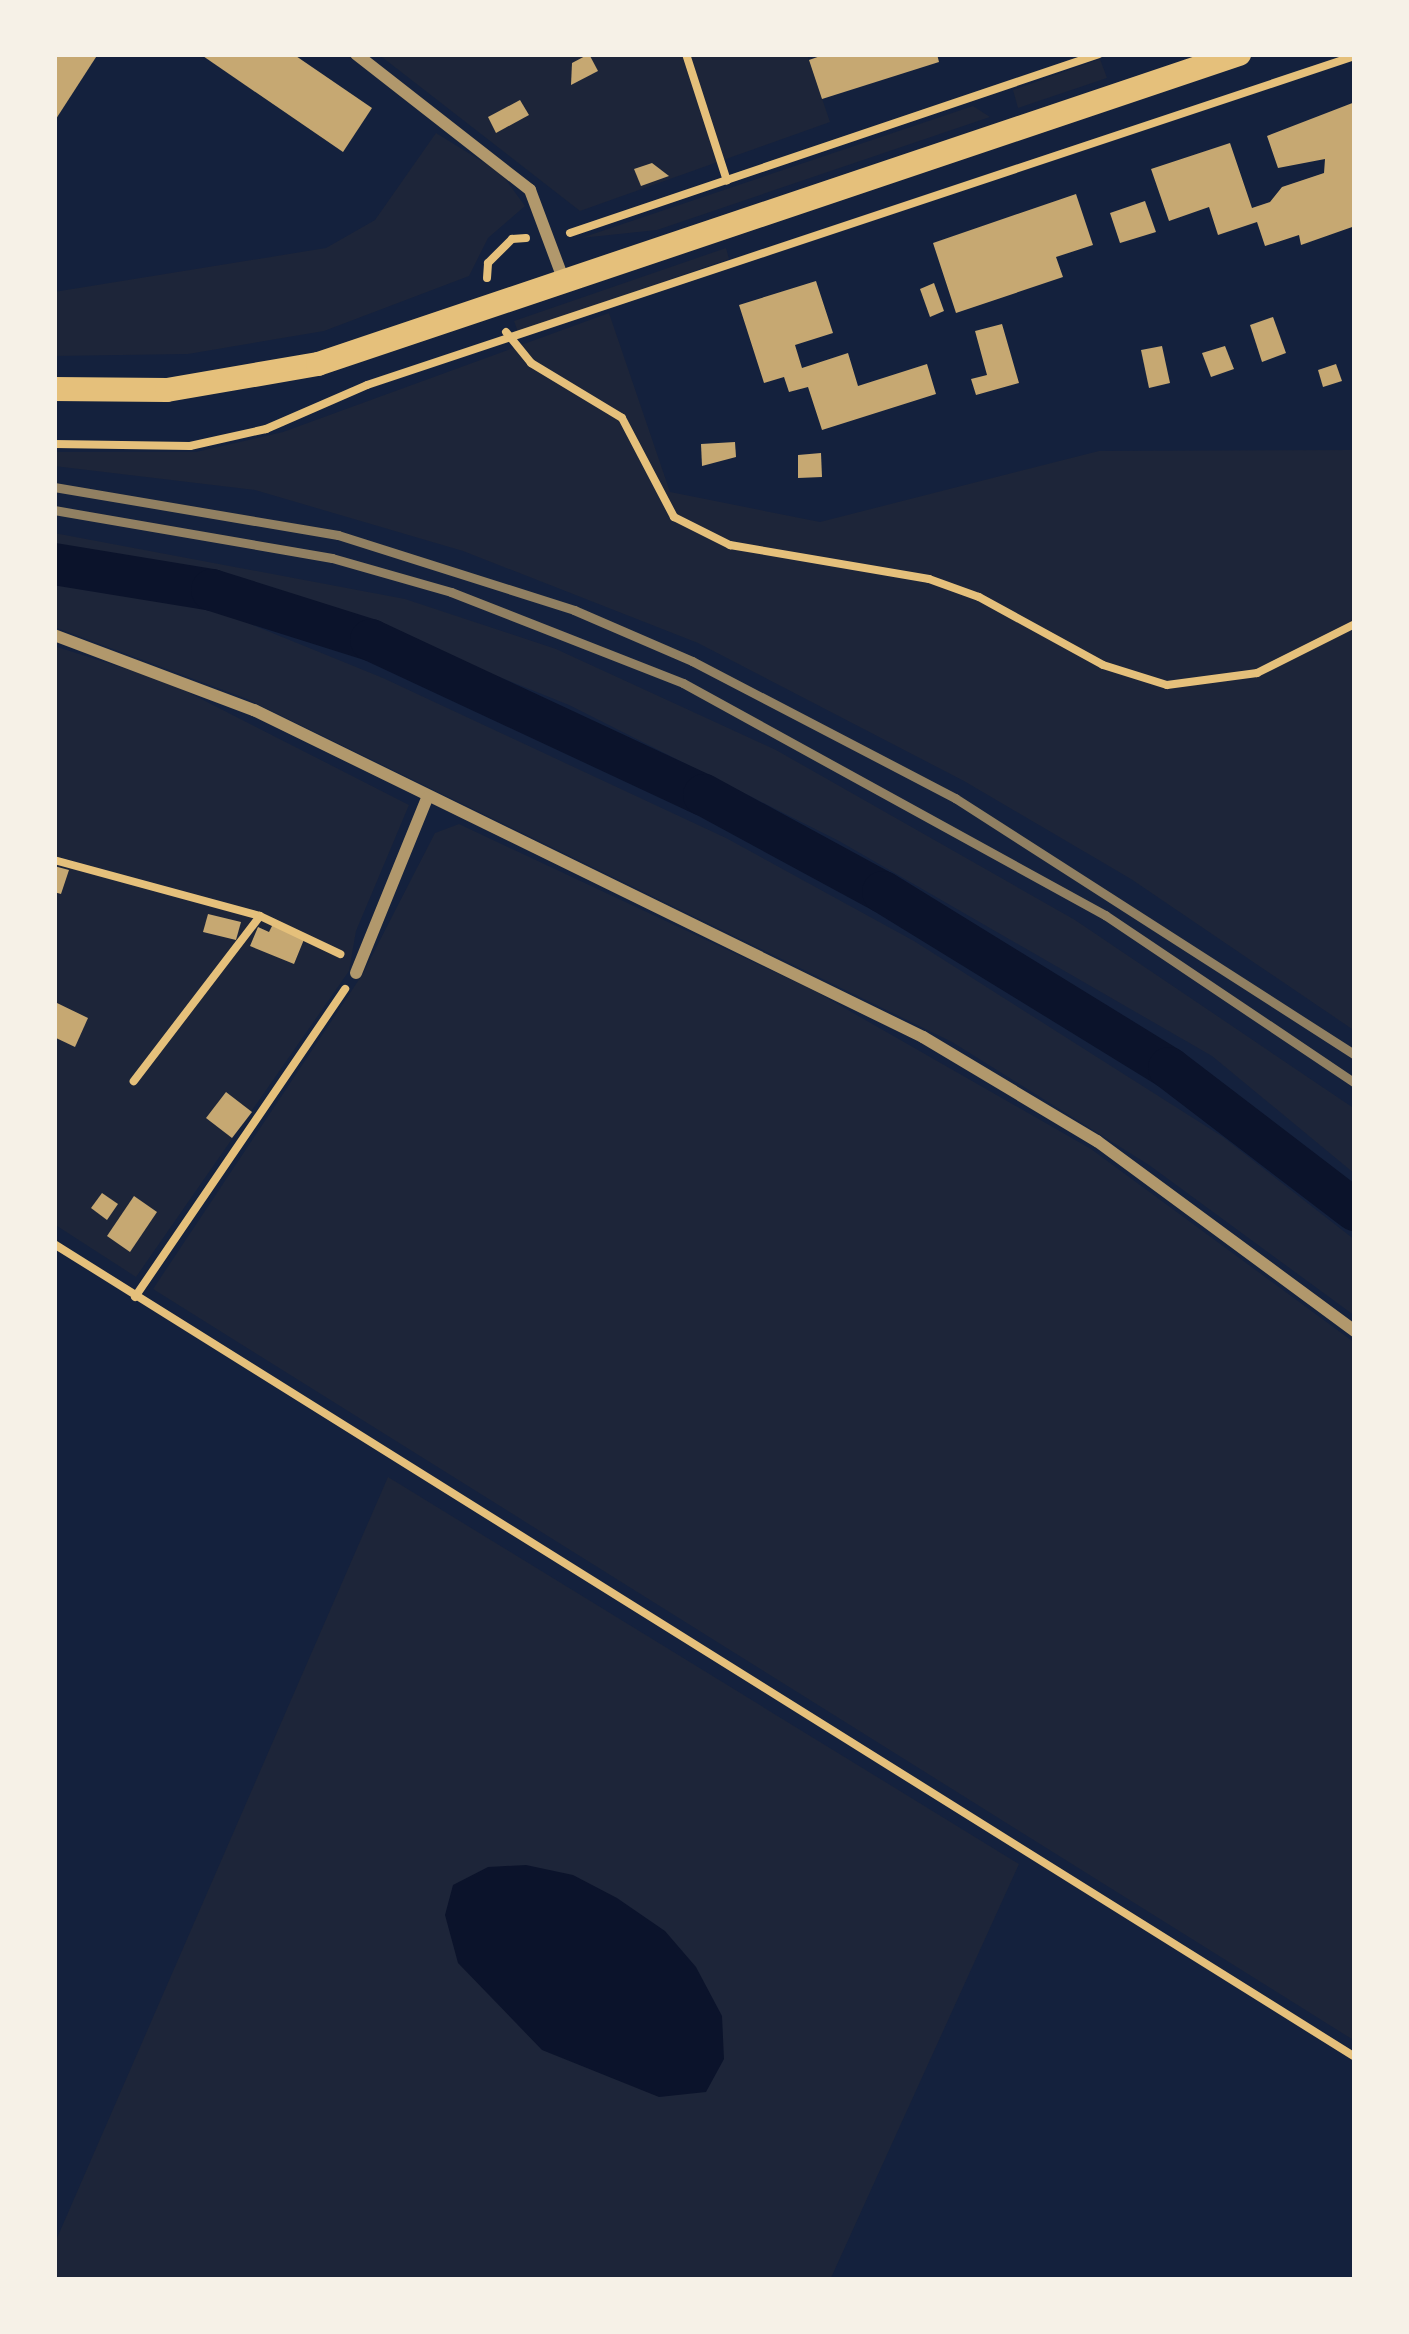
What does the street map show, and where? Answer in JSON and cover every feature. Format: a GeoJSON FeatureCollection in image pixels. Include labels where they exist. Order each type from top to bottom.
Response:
{"type":"FeatureCollection","features":[{"type":"Feature","properties":{"kind":"main road"},"geometry":{"type":"LineString","coordinates":[[54,389],[167,390],[318,364],[1239,54]]}},
{"type":"Feature","properties":{"kind":"street"},"geometry":{"type":"LineString","coordinates":[[356,54],[504,164],[530,190],[564,281]]}},
{"type":"Feature","properties":{"kind":"street"},"geometry":{"type":"LineString","coordinates":[[54,635],[254,710],[922,1037],[1097,1141],[1355,1330]]}},
{"type":"Feature","properties":{"kind":"street"},"geometry":{"type":"LineString","coordinates":[[358,969],[427,798]]}},
{"type":"Feature","properties":{"kind":"path"},"geometry":{"type":"LineString","coordinates":[[686,54],[727,181]]}},
{"type":"Feature","properties":{"kind":"path"},"geometry":{"type":"LineString","coordinates":[[496,304],[488,263],[512,239],[549,236],[727,181],[1099,54]]}},
{"type":"Feature","properties":{"kind":"path"},"geometry":{"type":"LineString","coordinates":[[54,444],[190,446],[266,429],[367,385],[1355,56]]}},
{"type":"Feature","properties":{"kind":"path"},"geometry":{"type":"LineString","coordinates":[[509,340],[622,418],[674,517],[730,545],[929,579],[979,597],[1102,665],[1167,685],[1257,673],[1355,624]]}},
{"type":"Feature","properties":{"kind":"path"},"geometry":{"type":"LineString","coordinates":[[54,860],[260,916],[358,969],[135,1297]]}},
{"type":"Feature","properties":{"kind":"path"},"geometry":{"type":"LineString","coordinates":[[134,1081],[260,916]]}},
{"type":"Feature","properties":{"kind":"path"},"geometry":{"type":"LineString","coordinates":[[54,1244],[1355,2057]]}},
{"type":"Feature","properties":{"kind":"shaded area"},"geometry":{"type":"Polygon","coordinates":[[[378,54],[807,54],[830,122],[580,211],[378,54]]]}},
{"type":"Feature","properties":{"kind":"shaded area"},"geometry":{"type":"Polygon","coordinates":[[[1100,59],[1107,78],[1018,108],[1013,90],[1100,59]]]}},
{"type":"Feature","properties":{"kind":"shaded area"},"geometry":{"type":"Polygon","coordinates":[[[973,106],[990,117],[657,230],[581,238],[973,106]]]}},
{"type":"Feature","properties":{"kind":"shaded area"},"geometry":{"type":"Polygon","coordinates":[[[436,133],[501,173],[525,206],[488,238],[469,276],[324,331],[188,354],[54,356],[54,292],[326,248],[375,220],[436,133]]]}},
{"type":"Feature","properties":{"kind":"shaded area"},"geometry":{"type":"Polygon","coordinates":[[[726,248],[729,259],[518,332],[514,321],[726,248]]]}},
{"type":"Feature","properties":{"kind":"shaded area"},"geometry":{"type":"Polygon","coordinates":[[[609,313],[670,492],[820,522],[1099,451],[1355,450],[1355,1031],[1131,879],[964,781],[698,643],[463,551],[255,490],[54,466],[54,452],[196,452],[283,432],[609,313]]]}},
{"type":"Feature","properties":{"kind":"shaded area"},"geometry":{"type":"Polygon","coordinates":[[[54,533],[405,599],[556,649],[776,750],[1075,920],[1355,1109],[1355,1174],[1212,1056],[839,841],[569,705],[316,603],[54,552],[54,533]]]}},
{"type":"Feature","properties":{"kind":"shaded area"},"geometry":{"type":"Polygon","coordinates":[[[54,579],[201,604],[383,678],[726,838],[914,941],[1223,1137],[1355,1240],[1355,1316],[1149,1165],[952,1042],[247,699],[54,627],[54,579]]]}},
{"type":"Feature","properties":{"kind":"shaded area"},"geometry":{"type":"Polygon","coordinates":[[[54,646],[168,682],[409,805],[356,931],[349,971],[136,1277],[54,1224],[54,646]]]}},
{"type":"Feature","properties":{"kind":"shaded area"},"geometry":{"type":"Polygon","coordinates":[[[459,824],[813,990],[1091,1149],[1355,1343],[1355,2041],[153,1289],[362,975],[435,833],[459,824]]]}},
{"type":"Feature","properties":{"kind":"shaded area"},"geometry":{"type":"Polygon","coordinates":[[[388,1477],[1019,1864],[830,2280],[54,2280],[54,2245],[388,1477]]]}},
{"type":"Feature","properties":{"kind":"shaded area"},"geometry":{"type":"Polygon","coordinates":[[[526,1865],[573,1875],[617,1898],[665,1931],[696,1967],[722,2016],[724,2059],[706,2092],[659,2097],[542,2050],[458,1963],[445,1915],[453,1885],[488,1867],[526,1865]]]}},
{"type":"Feature","properties":{"kind":"building"},"geometry":{"type":"Polygon","coordinates":[[[54,54],[98,54],[54,122],[54,54]]]}},
{"type":"Feature","properties":{"kind":"building"},"geometry":{"type":"Polygon","coordinates":[[[200,54],[293,54],[372,108],[343,152],[200,54]]]}},
{"type":"Feature","properties":{"kind":"building"},"geometry":{"type":"Polygon","coordinates":[[[589,54],[598,71],[571,85],[572,63],[589,54]]]}},
{"type":"Feature","properties":{"kind":"building"},"geometry":{"type":"Polygon","coordinates":[[[826,54],[937,54],[939,62],[822,99],[809,60],[826,54]]]}},
{"type":"Feature","properties":{"kind":"building"},"geometry":{"type":"Polygon","coordinates":[[[520,100],[529,115],[496,133],[488,117],[520,100]]]}},
{"type":"Feature","properties":{"kind":"building"},"geometry":{"type":"Polygon","coordinates":[[[1355,102],[1355,226],[1301,245],[1299,235],[1265,246],[1257,222],[1218,235],[1209,207],[1169,221],[1151,169],[1230,143],[1252,208],[1270,202],[1282,187],[1324,173],[1325,159],[1278,168],[1267,136],[1355,102]]]}},
{"type":"Feature","properties":{"kind":"building"},"geometry":{"type":"Polygon","coordinates":[[[652,163],[669,176],[641,186],[634,169],[652,163]]]}},
{"type":"Feature","properties":{"kind":"building"},"geometry":{"type":"Polygon","coordinates":[[[1076,194],[1093,245],[1056,257],[1063,277],[956,313],[933,243],[1076,194]]]}},
{"type":"Feature","properties":{"kind":"building"},"geometry":{"type":"Polygon","coordinates":[[[1145,201],[1156,232],[1120,243],[1110,213],[1145,201]]]}},
{"type":"Feature","properties":{"kind":"building"},"geometry":{"type":"Polygon","coordinates":[[[816,281],[833,333],[795,345],[802,368],[848,353],[858,386],[927,364],[936,394],[822,430],[808,387],[789,392],[784,377],[764,383],[739,305],[816,281]]]}},
{"type":"Feature","properties":{"kind":"building"},"geometry":{"type":"Polygon","coordinates":[[[934,283],[944,311],[930,317],[920,289],[934,283]]]}},
{"type":"Feature","properties":{"kind":"building"},"geometry":{"type":"Polygon","coordinates":[[[1273,317],[1286,353],[1262,362],[1250,325],[1273,317]]]}},
{"type":"Feature","properties":{"kind":"building"},"geometry":{"type":"Polygon","coordinates":[[[1002,324],[1019,383],[976,395],[971,379],[987,375],[975,331],[1002,324]]]}},
{"type":"Feature","properties":{"kind":"building"},"geometry":{"type":"Polygon","coordinates":[[[1162,346],[1170,383],[1149,388],[1141,350],[1162,346]]]}},
{"type":"Feature","properties":{"kind":"building"},"geometry":{"type":"Polygon","coordinates":[[[1225,346],[1234,369],[1211,377],[1202,353],[1225,346]]]}},
{"type":"Feature","properties":{"kind":"building"},"geometry":{"type":"Polygon","coordinates":[[[1336,364],[1342,381],[1323,387],[1318,370],[1336,364]]]}},
{"type":"Feature","properties":{"kind":"building"},"geometry":{"type":"Polygon","coordinates":[[[735,442],[736,457],[702,466],[701,444],[735,442]]]}},
{"type":"Feature","properties":{"kind":"building"},"geometry":{"type":"Polygon","coordinates":[[[821,453],[822,477],[798,478],[798,455],[821,453]]]}},
{"type":"Feature","properties":{"kind":"building"},"geometry":{"type":"Polygon","coordinates":[[[54,866],[69,870],[61,894],[54,892],[54,866]]]}},
{"type":"Feature","properties":{"kind":"building"},"geometry":{"type":"Polygon","coordinates":[[[208,914],[241,922],[236,940],[203,932],[208,914]]]}},
{"type":"Feature","properties":{"kind":"building"},"geometry":{"type":"Polygon","coordinates":[[[273,924],[305,937],[294,964],[250,946],[258,927],[269,932],[273,924]]]}},
{"type":"Feature","properties":{"kind":"building"},"geometry":{"type":"Polygon","coordinates":[[[57,1003],[88,1018],[75,1047],[54,1037],[57,1003]]]}},
{"type":"Feature","properties":{"kind":"building"},"geometry":{"type":"Polygon","coordinates":[[[226,1092],[252,1112],[232,1138],[206,1118],[226,1092]]]}},
{"type":"Feature","properties":{"kind":"building"},"geometry":{"type":"Polygon","coordinates":[[[102,1193],[118,1204],[107,1220],[91,1208],[102,1193]]]}},
{"type":"Feature","properties":{"kind":"building"},"geometry":{"type":"Polygon","coordinates":[[[134,1196],[157,1212],[130,1252],[107,1236],[134,1196]]]}},
{"type":"Feature","properties":{"kind":"waterway"},"geometry":{"type":"LineString","coordinates":[[54,564],[212,590],[371,640],[704,795],[883,892],[1169,1068],[1355,1210]]}},
{"type":"Feature","properties":{"kind":"railway"},"geometry":{"type":"LineString","coordinates":[[54,487],[338,535],[574,610],[692,661],[955,798],[1355,1055]]}},
{"type":"Feature","properties":{"kind":"railway"},"geometry":{"type":"LineString","coordinates":[[54,510],[332,558],[451,592],[683,683],[1105,915],[1355,1083]]}}]}
